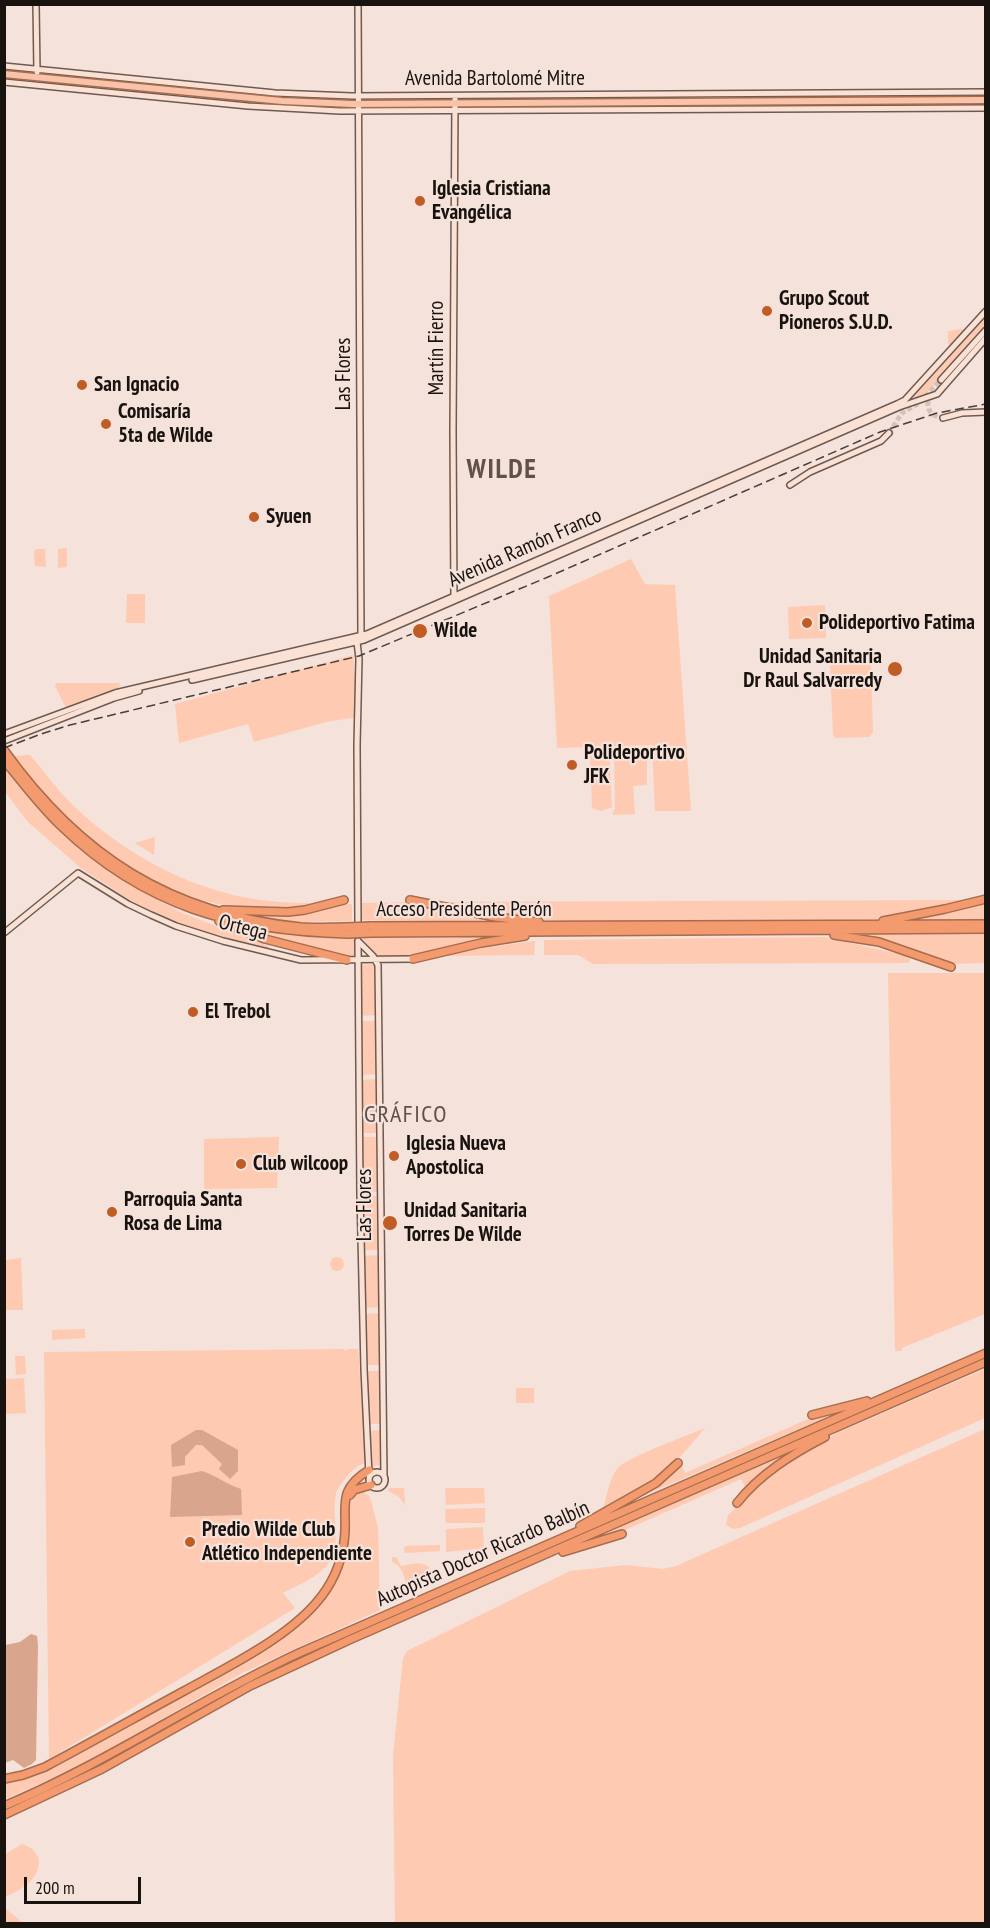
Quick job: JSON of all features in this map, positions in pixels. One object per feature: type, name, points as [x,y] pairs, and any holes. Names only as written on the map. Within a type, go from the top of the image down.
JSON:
[{"type":"highway","name":"Acceso Presidente Perón","points":[[4,750],[6,760],[44,802],[98,851],[145,881],[203,910],[273,923],[347,930],[566,932],[986,929]]},
{"type":"highway","points":[[839,925],[884,921],[986,899]]},
{"type":"highway","points":[[203,910],[281,913],[305,910],[344,900]]},
{"type":"highway","points":[[410,900],[495,917],[575,926]]},
{"type":"highway","points":[[203,910],[251,935],[347,960]]},
{"type":"highway","name":"Acceso Presidente Perón","points":[[371,930],[575,926],[986,924]]},
{"type":"highway","points":[[790,931],[802,934],[842,935],[879,942],[951,967]]},
{"type":"highway","points":[[413,959],[509,938],[566,932]]},
{"type":"highway","name":"Autopista Doctor Ricardo Balbín","points":[[4,1806],[98,1762],[268,1667],[986,1353]]},
{"type":"highway","name":"Autopista Doctor Ricardo Balbín","points":[[4,1815],[102,1769],[270,1677],[349,1640],[986,1362]]},
{"type":"highway","points":[[812,1415],[881,1399]]},
{"type":"highway","points":[[737,1503],[753,1484],[781,1463],[802,1449],[877,1409]]},
{"type":"highway","points":[[570,1534],[586,1522],[656,1483],[678,1463]]},
{"type":"highway","points":[[345,1524],[346,1495],[352,1485],[369,1473]]},
{"type":"highway","points":[[4,1779],[34,1772],[55,1761],[226,1668],[285,1630],[313,1606],[332,1580],[342,1552],[350,1494],[356,1489],[371,1485]]},
{"type":"highway","points":[[526,1563],[622,1534]]},
{"type":"main road","name":"Avenida Bartolomé Mitre","points":[[6,78],[282,102],[359,104],[986,100]]},
{"type":"street","points":[[36,4],[39,82]]},
{"type":"street","name":"Las Flores","points":[[358,4],[361,636]]},
{"type":"street","name":"Avenida Bartolomé Mitre","points":[[5,66],[275,93],[360,96],[986,92]]},
{"type":"street","name":"Avenida Bartolomé Mitre","points":[[39,82],[281,109],[360,112],[986,108]]},
{"type":"street","name":"Martín Fierro","points":[[454,599],[455,95]]},
{"type":"street","name":"Avenida Ramón Franco","points":[[31,728],[132,693],[357,642],[897,404],[904,400],[986,311]]},
{"type":"street","points":[[942,380],[986,332]]},
{"type":"street","name":"Avenida Ramón Franco","points":[[31,728],[116,693],[361,636],[454,599],[899,408],[935,395],[986,338]]},
{"type":"street","points":[[943,418],[962,413],[986,412]]},
{"type":"street","points":[[790,485],[810,472],[881,441],[889,433]]},
{"type":"street","points":[[357,642],[359,659],[358,923]]},
{"type":"street","points":[[4,741],[9,735],[31,728]]},
{"type":"street","name":"Ortega","points":[[4,933],[78,873],[128,904],[202,935],[294,958],[413,959]]},
{"type":"street","name":"Las Flores","points":[[369,1473],[360,1203],[358,939],[376,960],[378,966],[384,1476]]},
{"type":"street","points":[[377,1471],[384,1476],[385,1483],[382,1486],[375,1488],[369,1481],[369,1473],[377,1471]]},
{"type":"shaded area","points":[[43,74],[197,88],[197,90]]},
{"type":"shaded area","points":[[42,82],[197,97],[196,99]]},
{"type":"shaded area","points":[[253,93],[355,99],[354,101],[253,95]]},
{"type":"shaded area","points":[[751,94],[751,96],[541,99],[541,97]]},
{"type":"shaded area","points":[[762,96],[985,96],[761,97]]},
{"type":"shaded area","points":[[451,98],[451,100],[365,99]]},
{"type":"shaded area","points":[[986,104],[985,106],[761,107],[762,105]]},
{"type":"shaded area","points":[[751,105],[541,109],[541,107]]},
{"type":"shaded area","points":[[985,314],[985,328],[924,396],[913,397],[913,394]]},
{"type":"shaded area","points":[[964,329],[964,332],[951,345],[948,344],[948,331]]},
{"type":"shaded area","points":[[67,548],[67,565],[58,568],[58,549]]},
{"type":"shaded area","points":[[45,549],[46,567],[35,566],[34,551]]},
{"type":"shaded area","points":[[631,559],[645,584],[675,585],[691,811],[655,811],[652,745],[557,748],[549,596]]},
{"type":"shaded area","points":[[127,594],[145,594],[145,623],[126,623]]},
{"type":"shaded area","name":"Polideportivo Fatima","points":[[825,605],[826,638],[789,639],[788,607]]},
{"type":"shaded area","points":[[353,655],[359,717],[326,722],[254,742],[248,724],[179,743],[175,704]]},
{"type":"shaded area","points":[[868,662],[871,664],[873,733],[869,737],[836,738],[833,735],[830,666]]},
{"type":"shaded area","points":[[56,683],[120,684],[116,690],[69,708],[65,706],[55,686]]},
{"type":"shaded area","points":[[644,747],[647,749],[647,785],[633,786],[635,814],[613,815],[615,809],[614,749]]},
{"type":"shaded area","points":[[609,749],[612,807],[601,811],[592,808],[590,751]]},
{"type":"shaded area","points":[[30,755],[62,794],[84,815],[134,853],[161,868],[219,891],[249,898],[280,902],[322,903],[290,908],[236,907],[195,898],[157,883],[121,861],[66,817],[14,756]]},
{"type":"shaded area","points":[[4,768],[40,811],[90,857],[132,886],[182,913],[269,946],[267,949],[176,923],[130,900],[82,869],[28,822],[5,792]]},
{"type":"shaded area","points":[[155,837],[154,855],[135,843]]},
{"type":"shaded area","points":[[973,900],[880,920],[588,922],[515,918],[432,902]]},
{"type":"shaded area","points":[[985,901],[985,919],[908,920]]},
{"type":"shaded area","points":[[413,902],[516,923],[362,920],[361,903]]},
{"type":"shaded area","points":[[342,904],[352,904],[352,921],[294,922],[243,914],[312,912]]},
{"type":"shaded area","points":[[238,926],[288,933],[354,937],[354,957],[341,958],[266,937]]},
{"type":"shaded area","points":[[515,934],[410,956],[377,956],[362,939],[363,937]]},
{"type":"shaded area","points":[[867,934],[985,934],[985,963],[951,964]]},
{"type":"shaded area","points":[[824,937],[908,956],[909,963],[593,964],[578,955],[544,955],[544,940]]},
{"type":"shaded area","points":[[535,941],[534,955],[443,956],[445,953]]},
{"type":"shaded area","points":[[375,964],[376,1015],[360,1016],[359,965]]},
{"type":"shaded area","points":[[888,973],[986,973],[985,1314],[902,1348],[902,1351],[895,1351]]},
{"type":"shaded area","points":[[359,1021],[376,1021],[377,1074],[360,1075]]},
{"type":"shaded area","points":[[378,1079],[379,1133],[361,1133],[361,1080]]},
{"type":"shaded area","name":"Club wilcoop","points":[[279,1137],[277,1188],[204,1189],[204,1139]]},
{"type":"shaded area","points":[[361,1137],[378,1137],[379,1192],[362,1192]]},
{"type":"shaded area","points":[[379,1196],[380,1250],[363,1250],[363,1197]]},
{"type":"shaded area","points":[[379,1255],[381,1307],[365,1308],[363,1256]]},
{"type":"shaded area","points":[[337,1257],[342,1259],[344,1264],[342,1269],[337,1271],[332,1269],[330,1264],[332,1259]]},
{"type":"shaded area","points":[[21,1258],[23,1310],[5,1310],[5,1260]]},
{"type":"shaded area","points":[[379,1313],[380,1365],[367,1365],[365,1314]]},
{"type":"shaded area","points":[[85,1329],[85,1338],[52,1340],[52,1330]]},
{"type":"shaded area","name":"Predio Wilde Club Atlético Independiente","points":[[343,1349],[346,1351],[358,1349],[367,1462],[350,1473],[337,1491],[335,1547],[329,1563],[314,1577],[283,1593],[295,1608],[49,1759],[44,1352]]},
{"type":"shaded area","points":[[15,1356],[25,1356],[26,1374],[16,1375]]},
{"type":"shaded area","points":[[985,1369],[985,1418],[740,1528],[733,1529],[726,1525],[728,1515],[755,1488],[800,1454],[837,1433]]},
{"type":"shaded area","points":[[366,1371],[380,1371],[381,1424],[368,1424]]},
{"type":"shaded area","points":[[24,1378],[26,1413],[5,1414],[5,1379]]},
{"type":"shaded area","points":[[516,1388],[534,1388],[534,1403],[516,1403]]},
{"type":"shaded area","points":[[830,1413],[822,1419],[633,1500],[682,1466],[685,1473],[808,1419]]},
{"type":"shaded area","points":[[705,1428],[676,1461],[651,1484],[603,1508],[612,1478],[622,1464]]},
{"type":"shaded area","points":[[985,1429],[985,1923],[395,1923],[393,1756],[403,1658],[407,1651],[570,1571],[626,1565],[663,1569],[676,1566]]},
{"type":"shaded area","points":[[196,1430],[202,1430],[238,1450],[238,1471],[230,1479],[219,1469],[222,1464],[202,1445],[196,1445],[185,1457],[185,1465],[172,1467],[171,1445]]},
{"type":"shaded area","points":[[382,1430],[383,1467],[377,1465],[372,1467],[369,1431]]},
{"type":"shaded area","points":[[795,1450],[746,1489],[741,1479],[625,1530],[607,1533]]},
{"type":"shaded area","points":[[202,1471],[241,1489],[242,1515],[170,1517],[172,1477]]},
{"type":"shaded area","points":[[390,1488],[404,1488],[405,1505],[399,1497],[388,1491]]},
{"type":"shaded area","points":[[445,1488],[484,1488],[485,1503],[446,1505]]},
{"type":"shaded area","points":[[362,1491],[370,1497],[378,1528],[380,1610],[242,1673],[78,1767],[5,1799],[5,1782],[14,1780],[223,1673],[313,1610],[345,1551],[351,1496],[353,1493]]},
{"type":"shaded area","points":[[485,1508],[485,1523],[446,1523],[445,1509]]},
{"type":"shaded area","points":[[483,1527],[484,1548],[446,1552],[446,1529]]},
{"type":"shaded area","points":[[440,1545],[440,1551],[405,1553],[404,1550],[405,1546]]},
{"type":"shaded area","points":[[392,1557],[396,1557],[401,1566],[419,1563],[426,1565],[429,1567],[428,1579],[408,1588],[402,1572],[392,1562]]},
{"type":"shaded area","points":[[31,1634],[37,1636],[38,1645],[36,1760],[24,1768],[13,1760],[5,1763],[5,1645],[20,1642]]},
{"type":"shaded area","points":[[22,1844],[31,1848],[38,1857],[37,1872],[26,1885],[5,1897],[5,1854]]},
{"type":"shaded area","points":[[5,1908],[23,1923],[5,1923]]},
{"type":"tunnel","points":[[889,433],[902,413],[919,403],[941,380]]},
{"type":"tunnel","points":[[931,394],[928,403],[929,410],[934,415],[943,418]]},
{"type":"railway","points":[[4,748],[70,725],[359,656],[548,577],[880,432],[937,413],[986,404]]},
{"type":"place","name":"Iglesia Cristiana Evangélica","points":[[420,201]]},
{"type":"place","name":"Grupo Scout Pioneros S.U.D.","points":[[767,311]]},
{"type":"place","name":"San Ignacio","points":[[82,385]]},
{"type":"place","name":"Comisaría 5ta de Wilde","points":[[106,424]]},
{"type":"place","name":"Syuen","points":[[254,517]]},
{"type":"place","name":"Polideportivo Fatima","points":[[807,623]]},
{"type":"place","name":"Wilde","points":[[420,631]]},
{"type":"place","name":"Unidad Sanitaria Dr Raul Salvarredy","points":[[895,669]]},
{"type":"place","name":"Polideportivo JFK","points":[[572,765]]},
{"type":"place","name":"El Trebol","points":[[193,1012]]},
{"type":"place","name":"Iglesia Nueva Apostolica","points":[[394,1156]]},
{"type":"place","name":"Club wilcoop","points":[[241,1164]]},
{"type":"place","name":"Parroquia Santa Rosa de Lima","points":[[112,1212]]},
{"type":"place","name":"Unidad Sanitaria Torres De Wilde","points":[[390,1223]]},
{"type":"place","name":"Predio Wilde Club Atlético Independiente","points":[[190,1542]]},
{"type":"district","name":"WILDE","points":[[502,470]]},
{"type":"district","name":"GRÁFICO","points":[[406,1115]]}]
